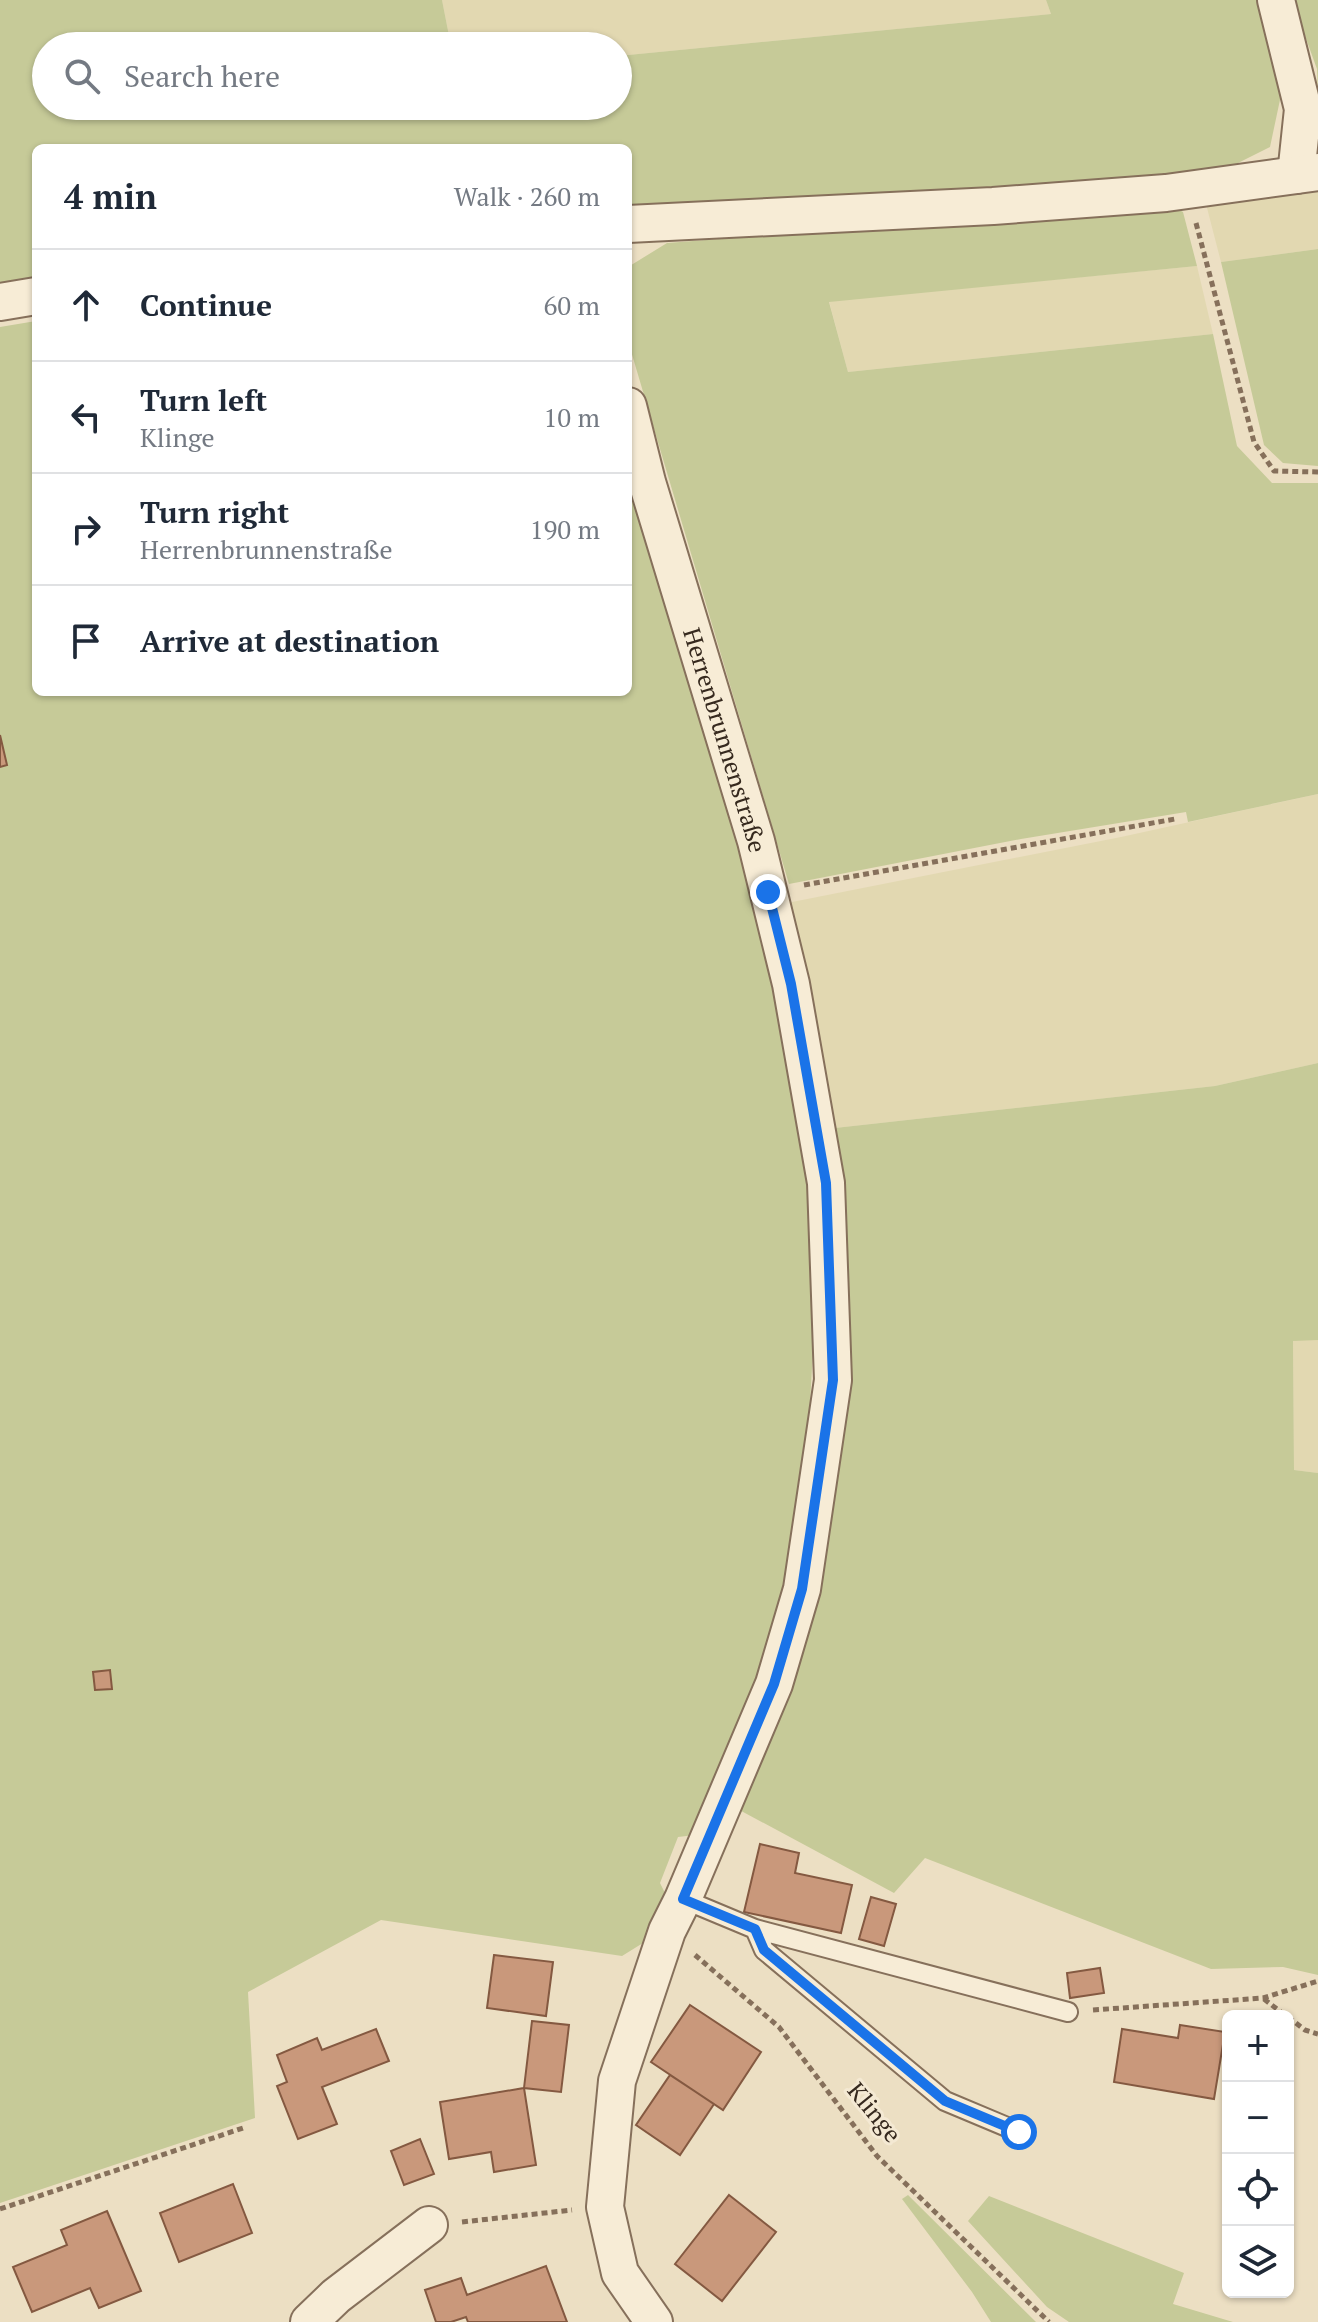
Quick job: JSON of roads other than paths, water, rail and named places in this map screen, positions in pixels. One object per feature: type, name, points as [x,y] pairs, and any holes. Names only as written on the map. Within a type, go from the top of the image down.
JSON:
[{"type":"street","points":[[632,224],[993,206],[1188,191],[1307,173],[1303,109],[1276,0]]},
{"type":"street","points":[[0,302],[32,297]]},
{"type":"street","name":"Herrenbrunnenstraße","points":[[632,422],[647,482],[756,841],[791,984],[826,1183],[833,1380],[798,1602],[774,1684],[667,1931],[617,2081],[605,2207],[620,2273],[654,2322]]},
{"type":"street","points":[[309,2322],[336,2296],[429,2225]]},
{"type":"lane","points":[[683,1899],[755,1929],[1068,2012]]},
{"type":"lane","points":[[755,1929],[764,1950],[945,2101],[1019,2132]]}]
